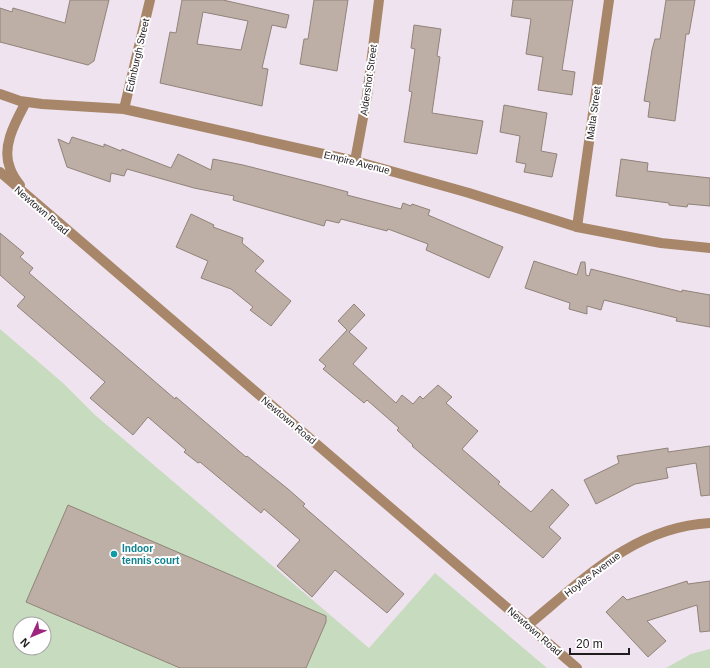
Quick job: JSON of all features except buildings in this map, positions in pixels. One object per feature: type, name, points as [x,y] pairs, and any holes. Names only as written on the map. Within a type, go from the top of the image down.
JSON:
[{"type":"street","name":"Edinburgh Street","points":[[124,109],[150,0]]},
{"type":"street","name":"Aldershot Street","points":[[355,161],[366,96],[379,0]]},
{"type":"street","name":"Malta Street","points":[[577,227],[609,0]]},
{"type":"street","name":"Empire Avenue","points":[[0,94],[26,102],[124,109],[355,161],[468,193],[577,227],[661,243],[710,248]]},
{"type":"street","points":[[24,194],[9,168],[8,152],[9,139],[26,102]]},
{"type":"street","name":"Newtown Road","points":[[0,172],[577,668]]},
{"type":"street","name":"Hoyles Avenue","points":[[528,626],[612,556],[652,536],[686,526],[710,523]]},
{"type":"green space","points":[[0,329],[63,383],[95,415],[369,648],[435,573],[547,668],[0,668]]},
{"type":"green space","points":[[710,649],[710,668],[666,668],[691,654]]},
{"type":"place","name":"Indoor tennis court","points":[[114,554]]}]
